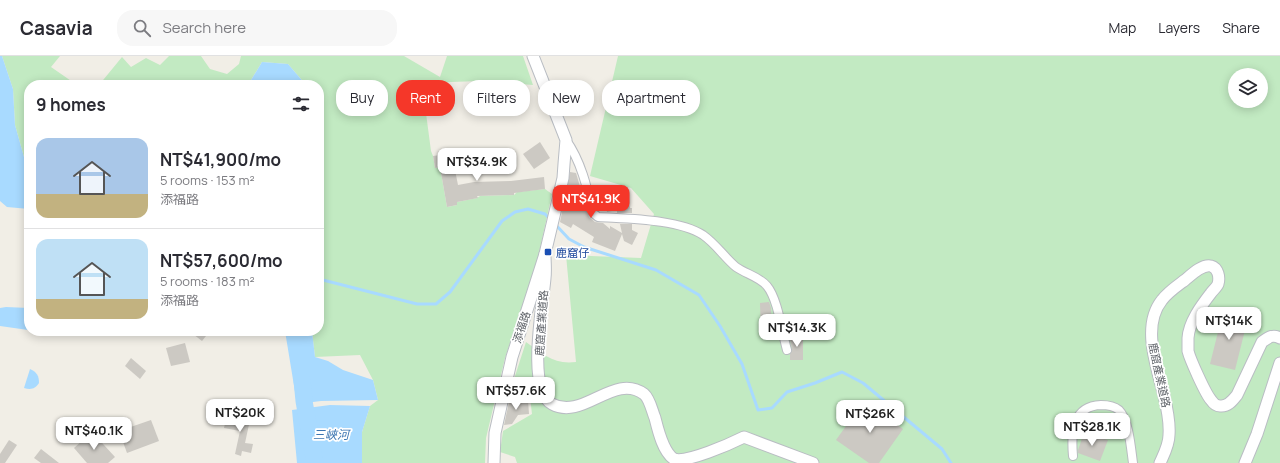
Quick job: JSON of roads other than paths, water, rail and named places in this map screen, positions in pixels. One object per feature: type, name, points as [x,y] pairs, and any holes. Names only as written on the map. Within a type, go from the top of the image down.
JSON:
[{"type":"street","name":"添福路","points":[[494,463],[495,433],[512,357],[545,254],[563,178],[566,140],[533,56]]},
{"type":"street","points":[[566,140],[579,163],[593,213],[598,217],[676,224],[702,235],[713,243],[736,267],[758,278],[767,286],[778,312],[787,350]]},
{"type":"street","name":"鹿窟產業道路","points":[[545,254],[545,278],[538,348],[539,376],[541,389],[546,398],[552,404],[569,407],[580,405],[624,387],[632,388],[646,396],[667,452],[672,458],[678,461],[691,460],[744,437],[813,463]]},
{"type":"street","name":"鹿窟產業道路","points":[[1160,463],[1167,447],[1169,420],[1153,346],[1151,327],[1155,312],[1161,300],[1174,287],[1204,266],[1211,266],[1217,270],[1219,277],[1218,285],[1196,315],[1189,329],[1188,351],[1209,399],[1214,404],[1220,406],[1226,406],[1237,395],[1244,383],[1262,342],[1270,336],[1280,338]]},
{"type":"street","points":[[1245,463],[1257,434],[1280,363]]},
{"type":"street","points":[[1073,456],[1072,444],[1074,422],[1083,412],[1093,406],[1109,405],[1118,409],[1123,416],[1130,439],[1133,463]]},
{"type":"water","points":[[0,56],[2,56],[13,89],[15,125],[24,157],[24,209],[7,207],[0,201]]},
{"type":"water","points":[[262,62],[288,64],[302,80],[251,80]]},
{"type":"water","points":[[0,308],[24,308],[24,329],[0,326]]},
{"type":"water","points":[[286,336],[313,336],[315,357],[328,361],[343,370],[373,380],[378,400],[321,401],[297,404]]},
{"type":"water","points":[[30,369],[37,374],[39,383],[36,387],[29,389],[24,388]]},
{"type":"water","name":"三峽河","points":[[330,405],[370,406],[362,432],[362,463],[297,463],[292,410]]},
{"type":"waterway","points":[[324,280],[417,304],[436,304],[450,292],[502,221],[515,212],[528,209],[545,214],[550,219]]},
{"type":"waterway","points":[[555,224],[569,239],[584,247],[656,270],[699,295],[720,326],[742,364],[758,410],[772,408],[787,392],[842,372],[863,383],[942,449],[951,463]]},
{"type":"waterway","name":"三峽河","points":[[302,380],[304,401],[315,463]]},
{"type":"place","name":"鹿窟仔","points":[[548,252]]}]
